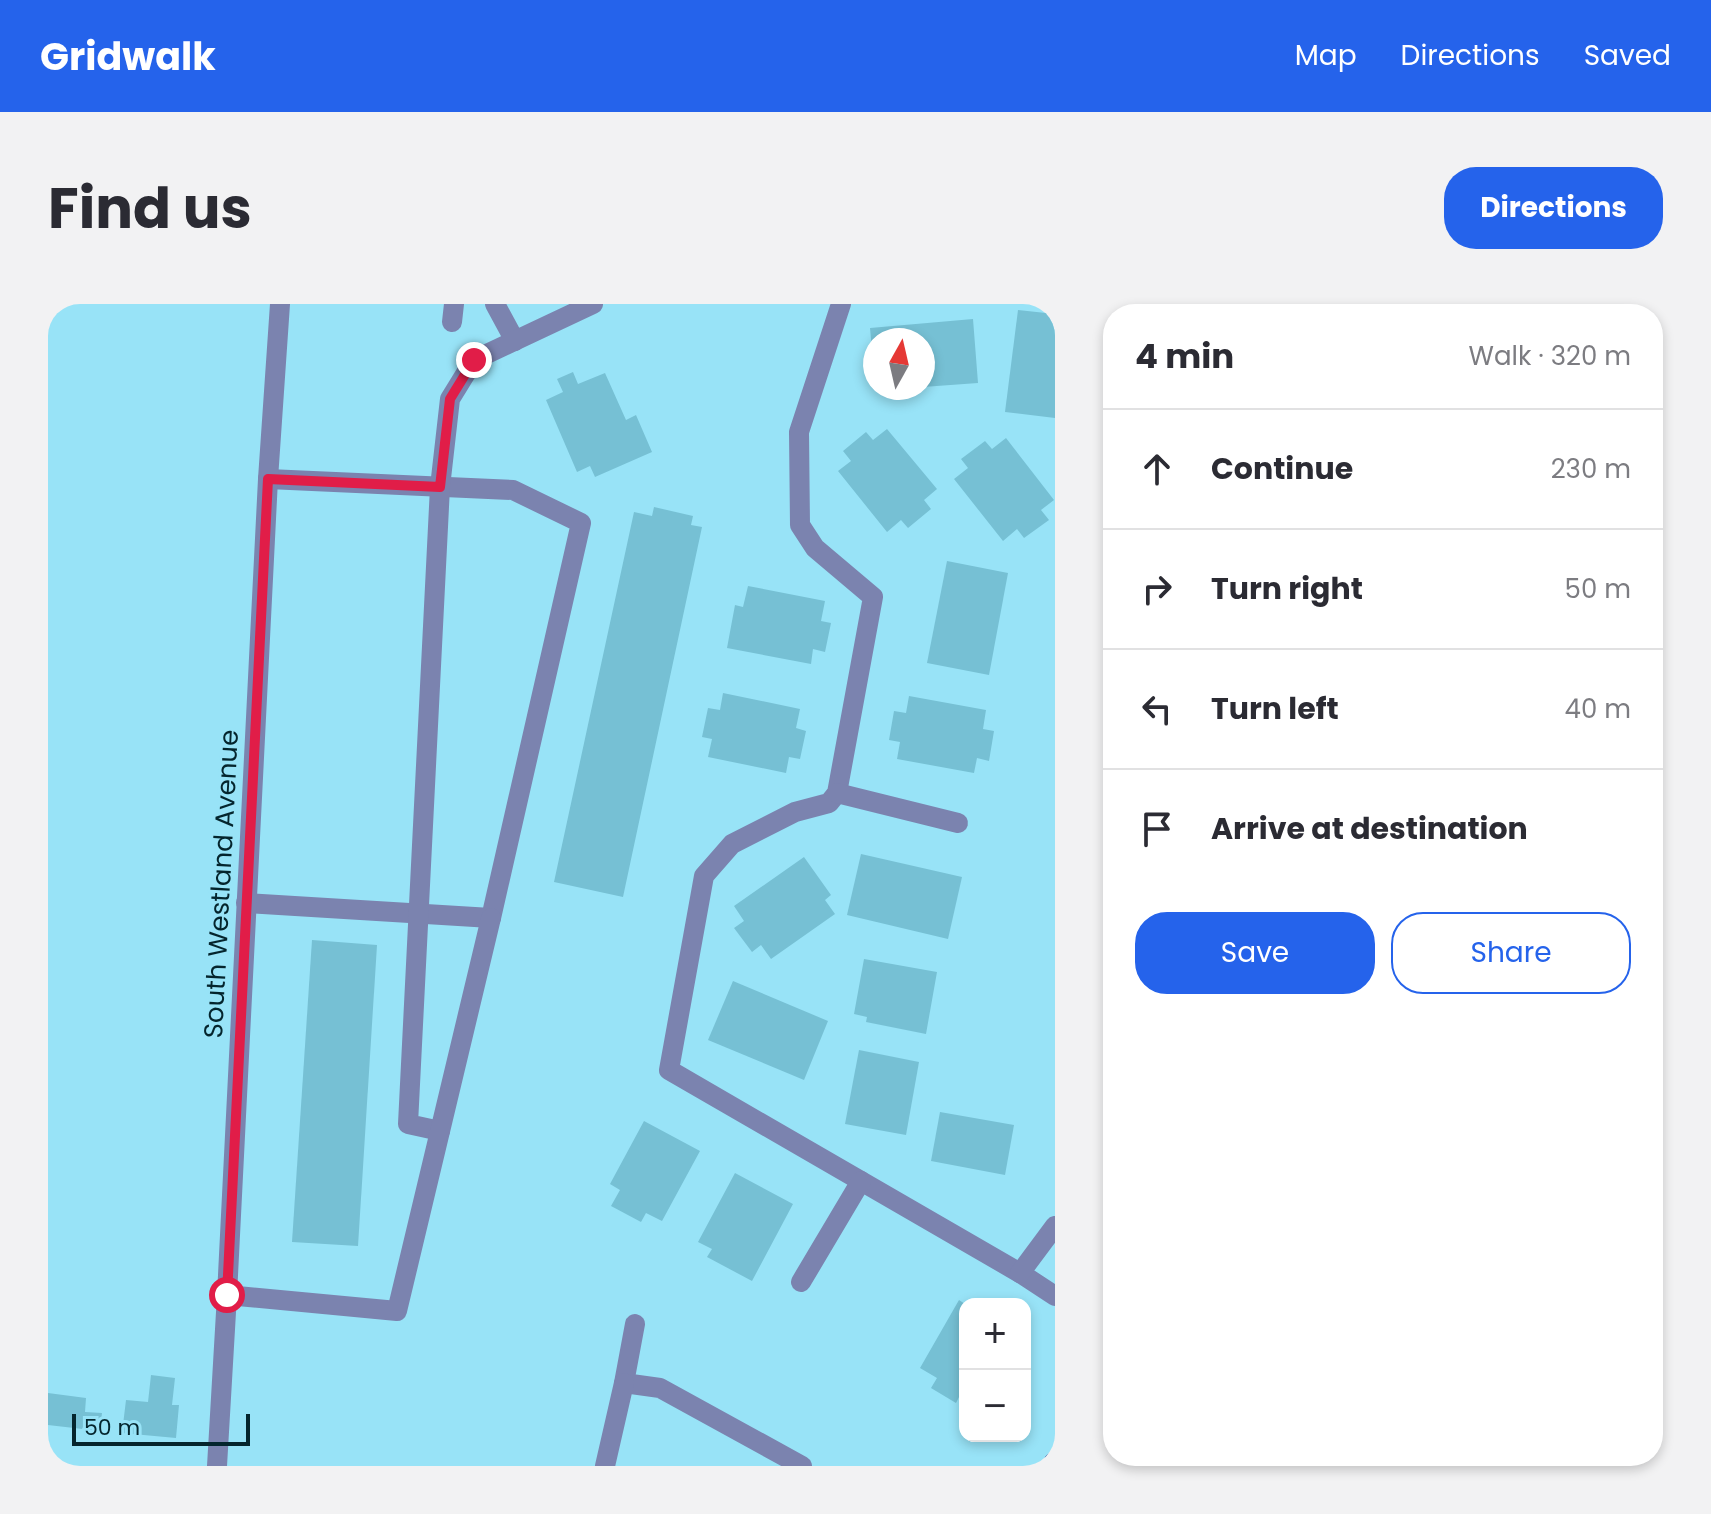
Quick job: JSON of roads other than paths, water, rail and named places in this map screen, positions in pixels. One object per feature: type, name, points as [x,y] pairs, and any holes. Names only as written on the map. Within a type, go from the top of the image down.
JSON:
[{"type":"street","name":"South Westland Avenue","points":[[217,1466],[268,479],[280,304]]},
{"type":"street","points":[[495,304],[515,341]]},
{"type":"street","points":[[440,1131],[408,1124],[440,487],[450,399],[474,360],[593,304]]},
{"type":"street","points":[[841,304],[799,432],[800,525],[815,548],[873,597],[837,793],[829,803],[795,812],[732,844],[704,876],[669,1070],[1055,1296]]},
{"type":"street","points":[[227,1295],[397,1311],[581,523],[513,490],[268,479]]},
{"type":"street","points":[[837,793],[958,823]]},
{"type":"street","points":[[246,903],[491,918]]},
{"type":"street","points":[[801,1282],[861,1181]]},
{"type":"street","points":[[1020,1273],[1055,1226]]},
{"type":"street","points":[[605,1466],[635,1324]]},
{"type":"street","points":[[624,1383],[660,1388],[802,1466]]}]
